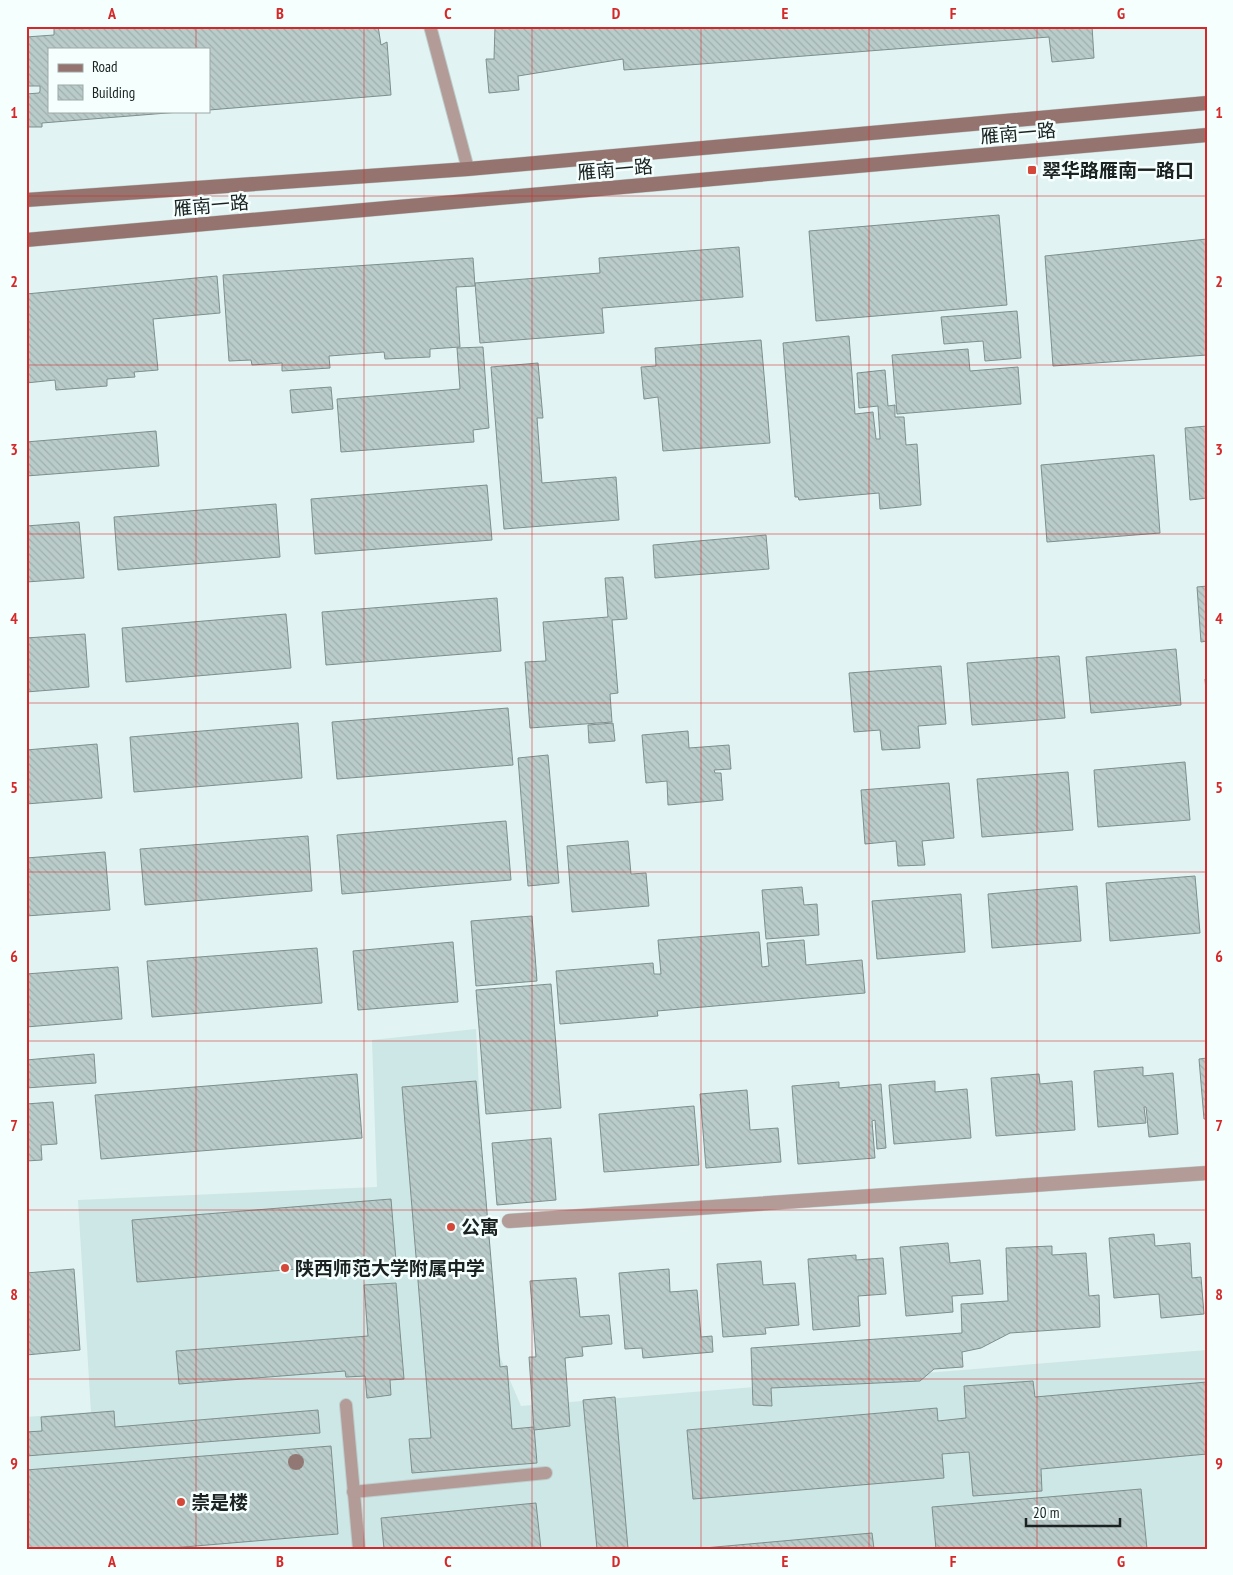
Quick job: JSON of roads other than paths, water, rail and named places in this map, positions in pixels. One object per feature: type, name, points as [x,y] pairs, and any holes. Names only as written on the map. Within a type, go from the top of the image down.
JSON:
[{"type":"main road","name":"雁南一路","points":[[26,200],[468,169],[1207,103]]},
{"type":"main road","name":"雁南一路","points":[[26,240],[1207,135]]},
{"type":"street","points":[[509,1221],[1207,1173]]},
{"type":"lane","points":[[430,26],[468,169]]},
{"type":"lane","points":[[346,1405],[359,1549]]},
{"type":"lane","points":[[354,1492],[546,1473]]},
{"type":"place","name":"翠华路雁南一路口","points":[[1032,170]]},
{"type":"place","name":"公寓","points":[[451,1227]]},
{"type":"place","name":"陕西师范大学附属中学","points":[[285,1268]]},
{"type":"place","name":"崇是楼","points":[[181,1502]]}]
